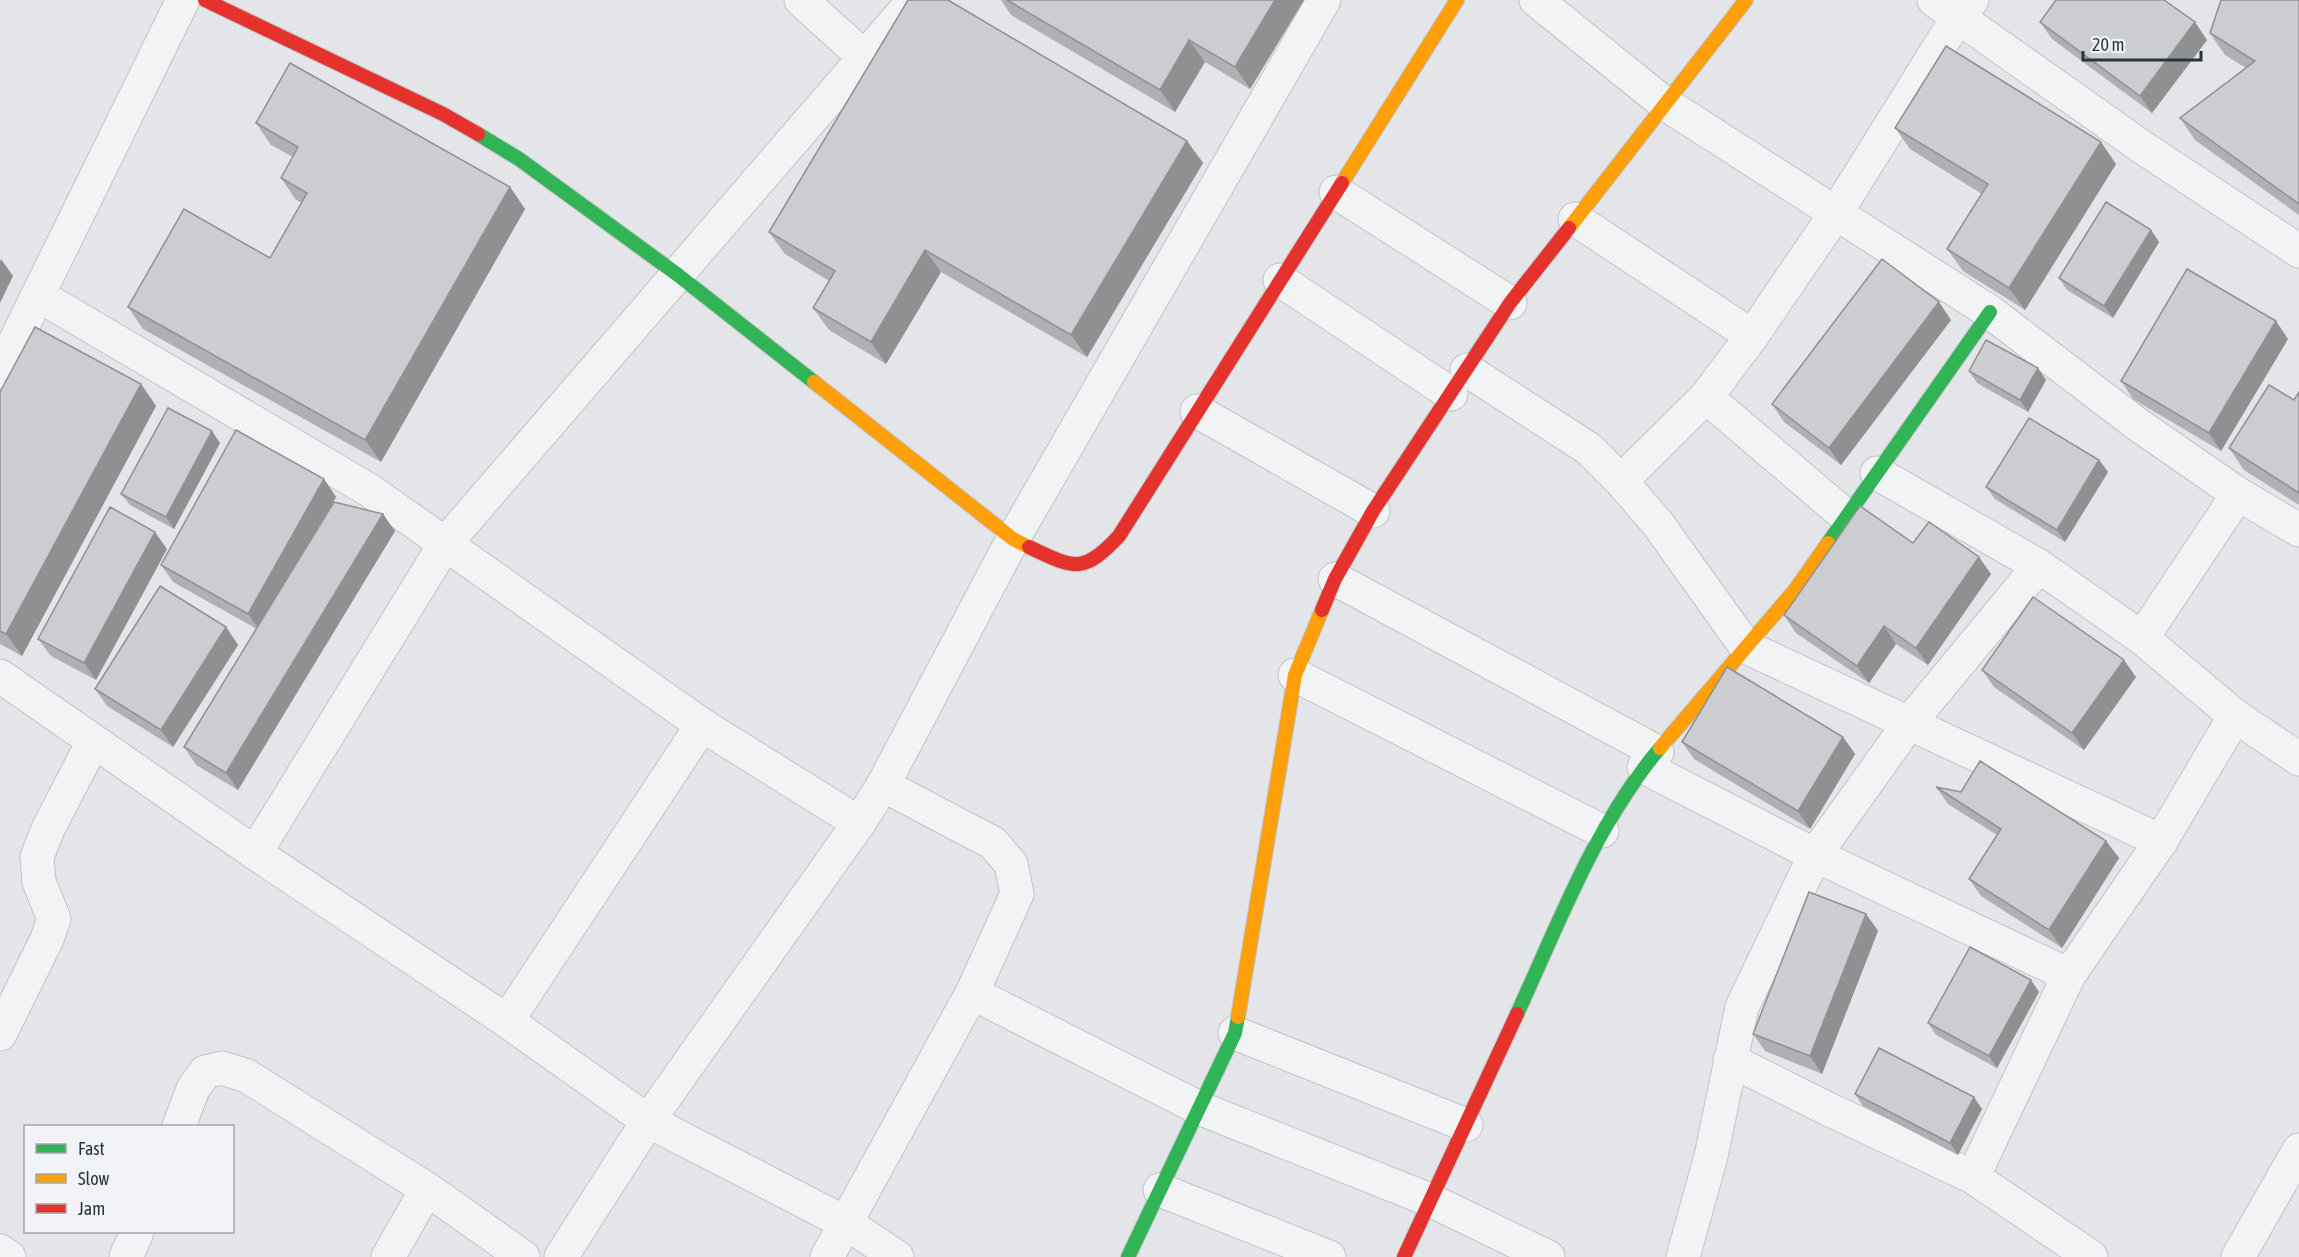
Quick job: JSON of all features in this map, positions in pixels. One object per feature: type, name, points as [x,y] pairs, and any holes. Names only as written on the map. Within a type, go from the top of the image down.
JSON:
[{"type":"street","points":[[0,372],[183,0]]},
{"type":"street","points":[[204,0],[443,114],[519,159],[678,275],[1013,539],[1068,564],[1086,564],[1097,558],[1119,536],[1457,0]]},
{"type":"street","points":[[801,0],[864,57]]},
{"type":"street","points":[[255,854],[446,544],[914,0]]},
{"type":"street","points":[[561,1257],[648,1121],[859,823],[883,785],[1013,539],[1324,0]]},
{"type":"street","points":[[1536,0],[1664,103],[1990,312],[2137,424],[2238,494],[2299,530]]},
{"type":"street","points":[[1128,1257],[1235,1033],[1295,675],[1335,579],[1373,511],[1510,303],[1746,0]]},
{"type":"street","points":[[1621,481],[1706,397],[1752,336],[1836,213],[1954,6],[2142,147],[2299,251]]},
{"type":"street","points":[[1336,192],[1510,303]]},
{"type":"street","points":[[1575,219],[1752,336]]},
{"type":"street","points":[[1280,280],[1459,382],[1589,449],[1621,481],[1658,524],[1746,647],[2160,841]]},
{"type":"street","points":[[38,295],[369,490],[702,725],[859,823]]},
{"type":"street","points":[[1404,1257],[1602,831],[1650,760],[1795,590],[1990,312]]},
{"type":"street","points":[[1706,397],[1846,516]]},
{"type":"street","points":[[1197,411],[1373,511]]},
{"type":"street","points":[[1877,473],[2039,566],[2142,638],[2235,716],[2299,759]]},
{"type":"street","points":[[2142,638],[2238,494]]},
{"type":"street","points":[[1683,1257],[1711,1156],[1742,1007],[1815,855],[1910,722],[2039,566]]},
{"type":"street","points":[[1335,579],[1815,855],[2068,975]]},
{"type":"street","points":[[1295,675],[1602,831]]},
{"type":"street","points":[[0,676],[255,854],[507,1021],[648,1121],[846,1222],[897,1257]]},
{"type":"street","points":[[1973,1177],[2068,975],[2160,841],[2235,716]]},
{"type":"street","points":[[507,1021],[702,725]]},
{"type":"street","points":[[0,1034],[47,939],[54,919],[39,882],[37,857],[48,829],[93,742]]},
{"type":"street","points":[[826,1257],[972,993],[1017,894],[1011,864],[993,843],[883,785]]},
{"type":"street","points":[[972,993],[1199,1108],[1430,1200],[1548,1257]]},
{"type":"street","points":[[1235,1033],[1466,1125]]},
{"type":"street","points":[[1730,1060],[1973,1177],[2091,1257]]},
{"type":"street","points":[[179,1125],[193,1089],[205,1072],[222,1068],[248,1076],[427,1189],[523,1257]]},
{"type":"street","points":[[2238,1257],[2299,1150]]},
{"type":"street","points":[[388,1257],[427,1189]]},
{"type":"street","points":[[1160,1190],[1329,1257]]},
{"type":"street","points":[[126,1257],[137,1233]]},
{"type":"street","points":[[0,1251],[9,1257]]},
{"type":"building","points":[[908,0],[948,0],[1187,141],[1071,335],[925,250],[871,342],[813,308],[835,271],[769,232]]},
{"type":"building","points":[[1007,0],[1275,0],[1235,67],[1189,40],[1160,90]]},
{"type":"building","points":[[2056,0],[2164,0],[2195,22],[2140,96],[2040,22]]},
{"type":"building","points":[[2221,0],[2299,0],[2299,204],[2180,118],[2255,61],[2210,33]]},
{"type":"building","points":[[1946,46],[2101,142],[2009,288],[1947,249],[1988,184],[1895,128]]},
{"type":"building","points":[[290,63],[510,187],[365,440],[128,307],[184,209],[270,258],[307,193],[281,178],[298,147],[256,123]]},
{"type":"building","points":[[2106,202],[2151,230],[2104,306],[2059,278]]},
{"type":"building","points":[[1882,259],[1939,302],[1829,448],[1772,404]]},
{"type":"building","points":[[2187,269],[2276,321],[2209,433],[2121,381]]},
{"type":"building","points":[[35,327],[141,384],[6,634],[0,631],[0,392]]},
{"type":"building","points":[[1986,340],[2038,368],[2020,400],[1969,371]]},
{"type":"building","points":[[2269,385],[2294,400],[2299,392],[2299,493],[2229,448]]},
{"type":"building","points":[[168,408],[212,431],[166,517],[121,494]]},
{"type":"building","points":[[2029,418],[2099,460],[2057,530],[1986,487]]},
{"type":"building","points":[[236,430],[324,479],[248,614],[161,565]]},
{"type":"building","points":[[334,502],[383,514],[226,773],[184,747]]},
{"type":"building","points":[[1860,506],[1913,543],[1929,522],[1979,557],[1916,648],[1884,626],[1857,666],[1784,615]]},
{"type":"building","points":[[110,507],[155,532],[84,663],[38,639]]},
{"type":"building","points":[[160,586],[226,627],[161,730],[95,689]]},
{"type":"building","points":[[2033,597],[2124,660],[2072,733],[1982,670]]},
{"type":"building","points":[[1727,667],[1843,737],[1798,811],[1682,742]]},
{"type":"building","points":[[1980,761],[2106,841],[2049,930],[1969,879],[2001,829],[1936,787],[1961,792]]},
{"type":"building","points":[[1809,892],[1866,914],[1810,1056],[1753,1034]]},
{"type":"building","points":[[1970,947],[2031,980],[1989,1056],[1928,1023]]},
{"type":"building","points":[[1879,1048],[1974,1097],[1950,1143],[1855,1094]]},
{"type":"traffic: fast","points":[[478,134],[519,159],[678,275],[814,382]]},
{"type":"traffic: fast","points":[[1828,543],[1990,312]]},
{"type":"traffic: fast","points":[[1517,1014],[1597,842],[1616,809],[1660,748]]},
{"type":"traffic: fast","points":[[1128,1257],[1235,1033],[1238,1017]]},
{"type":"traffic: slow","points":[[1342,183],[1457,0]]},
{"type":"traffic: slow","points":[[1569,228],[1746,0]]},
{"type":"traffic: slow","points":[[814,382],[1013,539],[1029,547]]},
{"type":"traffic: slow","points":[[1660,748],[1795,590],[1828,543]]},
{"type":"traffic: slow","points":[[1238,1017],[1295,675],[1322,610]]},
{"type":"traffic: jam","points":[[205,0],[443,114],[478,134]]},
{"type":"traffic: jam","points":[[1029,547],[1057,560],[1078,564],[1096,557],[1119,536],[1342,183]]},
{"type":"traffic: jam","points":[[1322,610],[1335,579],[1373,511],[1510,303],[1569,228]]},
{"type":"traffic: jam","points":[[1404,1257],[1517,1014]]}]
